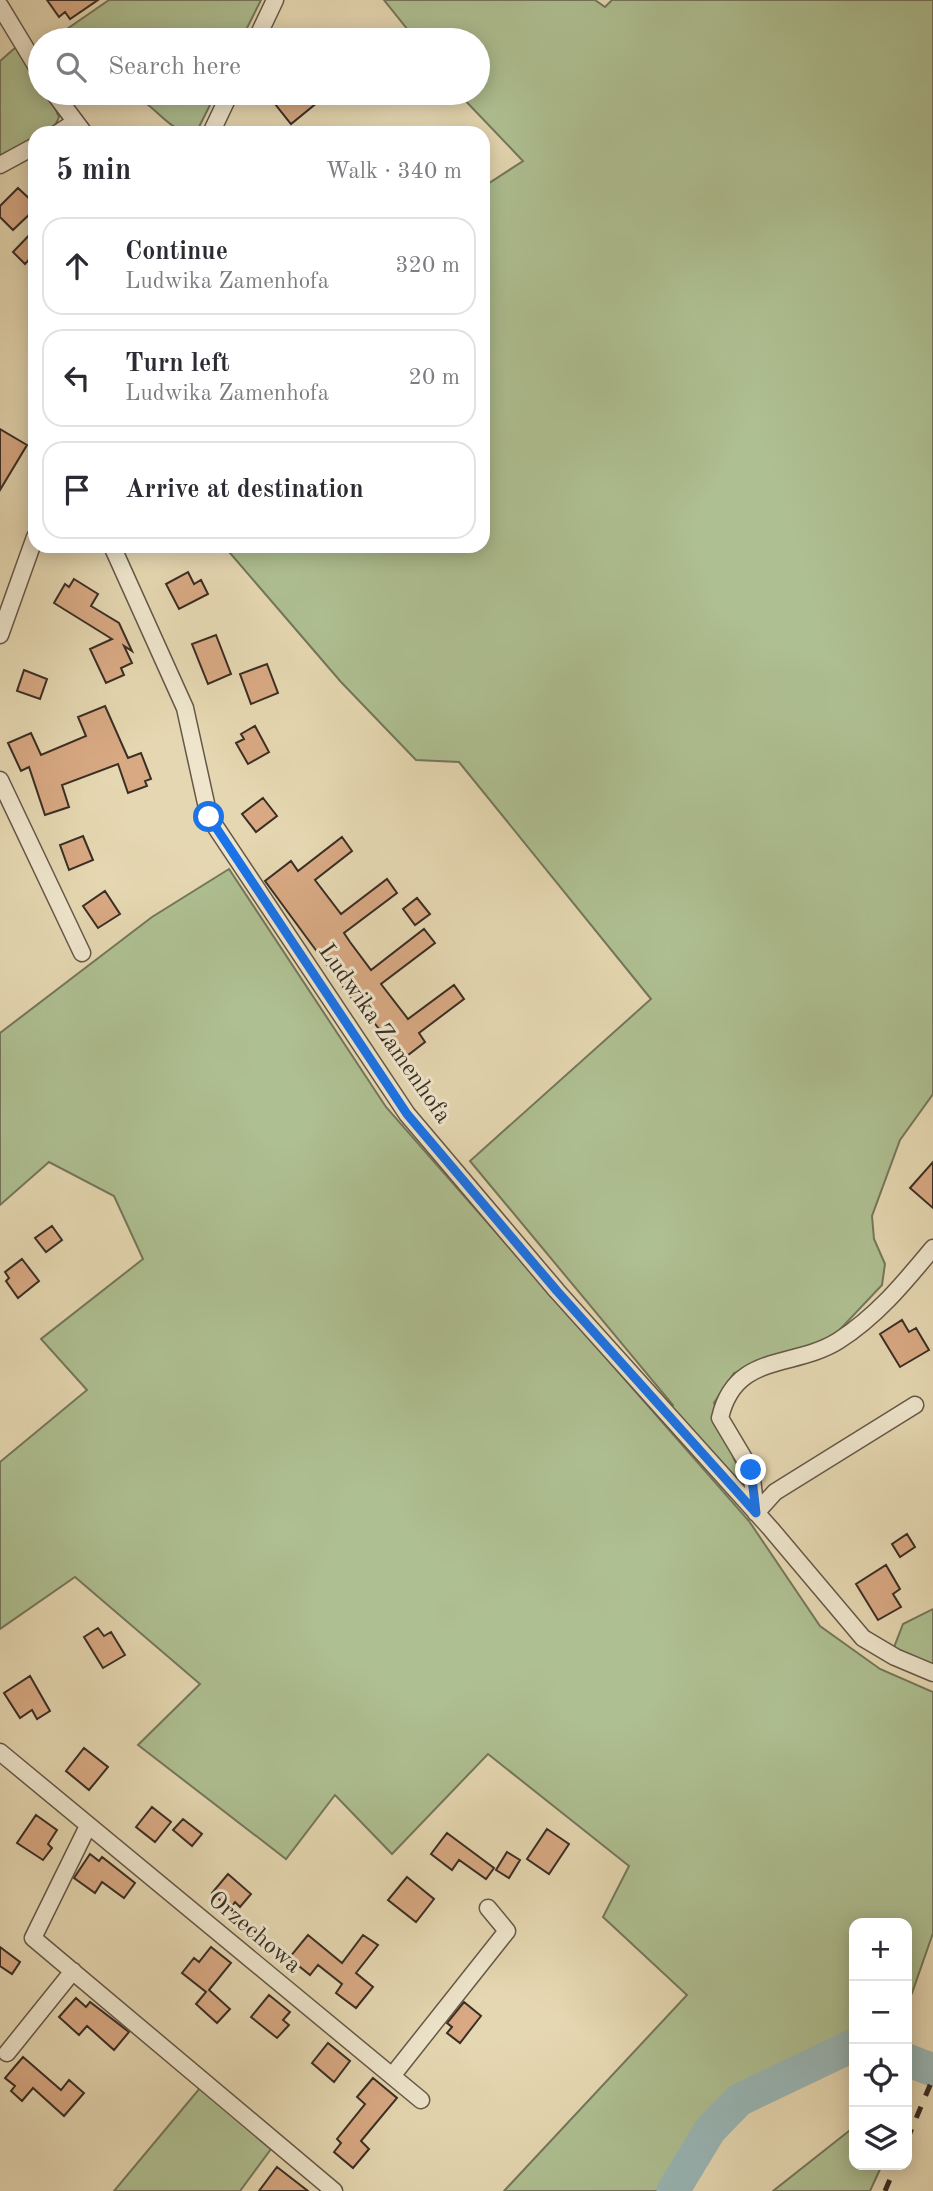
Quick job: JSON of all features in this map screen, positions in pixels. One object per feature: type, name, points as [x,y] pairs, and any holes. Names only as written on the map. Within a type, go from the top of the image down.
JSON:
[{"type":"street","points":[[262,28],[275,0]]},
{"type":"street","points":[[0,6],[28,52]]},
{"type":"street","points":[[63,105],[78,126]]},
{"type":"street","points":[[214,126],[224,105]]},
{"type":"street","points":[[0,165],[28,150]]},
{"type":"street","points":[[0,635],[29,553]]},
{"type":"street","name":"Ludwika Zamenhofa","points":[[115,553],[184,708],[209,817],[407,1114],[557,1291],[756,1513],[863,1638],[895,1657],[933,1673]]},
{"type":"street","points":[[0,780],[82,953]]},
{"type":"street","points":[[756,1513],[751,1470],[720,1418],[724,1402],[736,1381],[769,1363],[835,1342],[887,1304],[933,1248]]},
{"type":"street","points":[[756,1513],[775,1492],[915,1405]]},
{"type":"street","name":"Orzechowa","points":[[0,1752],[421,2100]]},
{"type":"street","points":[[88,1826],[33,1938],[334,2191]]},
{"type":"street","points":[[392,2076],[507,1931],[488,1908]]},
{"type":"street","points":[[7,2053],[73,1971]]},
{"type":"green space","points":[[109,0],[261,0],[247,28],[68,28]]},
{"type":"green space","points":[[384,0],[595,0],[605,7],[612,0],[933,0],[933,1094],[900,1140],[872,1216],[874,1239],[885,1264],[882,1285],[831,1339],[734,1373],[714,1403],[734,1459],[748,1484],[734,1479],[668,1409],[673,1405],[470,1161],[651,999],[459,762],[416,760],[341,682],[230,553],[490,553],[490,182],[523,161],[469,105],[490,105],[490,28],[406,28]]},
{"type":"green space","points":[[16,42],[28,62],[28,105],[54,105],[59,117],[54,126],[28,126],[28,143],[0,159],[0,61],[16,47]]},
{"type":"green space","points":[[147,105],[210,105],[200,126],[174,126]]},
{"type":"green space","points":[[229,869],[386,1107],[749,1521],[820,1626],[880,1669],[933,1692],[933,1933],[912,1993],[912,1918],[849,1918],[849,2037],[736,2093],[708,2120],[665,2191],[504,2191],[687,1995],[603,1917],[629,1866],[488,1754],[392,1854],[335,1795],[286,1859],[138,1745],[200,1684],[75,1577],[0,1629],[0,1462],[87,1390],[41,1339],[143,1259],[114,1196],[49,1162],[0,1205],[0,1033],[152,917]]},
{"type":"green space","points":[[933,1609],[933,1666],[893,1650],[903,1624]]},
{"type":"green space","points":[[200,2088],[271,2149],[240,2191],[114,2191]]},
{"type":"green space","points":[[849,2131],[849,2170],[880,2170],[870,2191],[773,2191]]},
{"type":"building","points":[[47,0],[98,0],[70,19],[65,12],[59,17]]},
{"type":"building","points":[[276,105],[314,105],[291,124]]},
{"type":"building","points":[[18,188],[28,197],[28,216],[13,230],[0,217],[0,206]]},
{"type":"building","points":[[28,236],[28,261],[25,264],[13,252]]},
{"type":"building","points":[[0,429],[27,445],[0,490]]},
{"type":"building","points":[[188,572],[194,584],[201,580],[208,594],[179,609],[166,584]]},
{"type":"building","points":[[74,579],[98,594],[91,606],[119,623],[132,651],[124,646],[132,663],[121,668],[124,675],[106,683],[90,649],[112,639],[54,603],[65,584],[69,587]]},
{"type":"building","points":[[216,635],[231,674],[208,684],[192,644]]},
{"type":"building","points":[[267,664],[278,693],[251,704],[240,674]]},
{"type":"building","points":[[24,670],[47,679],[40,699],[17,691]]},
{"type":"building","points":[[105,706],[128,758],[141,753],[151,779],[145,781],[147,786],[128,793],[118,764],[62,785],[69,807],[45,815],[29,767],[21,771],[8,743],[31,733],[41,755],[86,736],[78,717]]},
{"type":"building","points":[[255,726],[269,752],[248,764],[236,743],[244,739],[241,734]]},
{"type":"building","points":[[263,798],[277,816],[256,832],[242,814]]},
{"type":"building","points":[[83,836],[93,860],[69,870],[60,845]]},
{"type":"building","points":[[342,837],[352,851],[315,880],[341,914],[387,879],[397,893],[344,933],[371,970],[424,929],[435,943],[381,984],[408,1019],[454,985],[464,999],[419,1033],[425,1042],[399,1062],[379,1035],[382,1033],[360,1004],[357,1006],[265,881],[291,861],[298,871]]},
{"type":"building","points":[[105,891],[120,914],[98,928],[83,906]]},
{"type":"building","points":[[417,898],[430,914],[415,925],[403,909]]},
{"type":"building","points":[[933,1162],[933,1208],[910,1188]]},
{"type":"building","points":[[52,1226],[62,1240],[46,1252],[35,1238]]},
{"type":"building","points":[[22,1259],[39,1281],[18,1298],[6,1281],[9,1278],[5,1272]]},
{"type":"building","points":[[902,1320],[909,1332],[916,1328],[929,1350],[900,1367],[880,1334]]},
{"type":"building","points":[[907,1534],[915,1547],[900,1557],[892,1544]]},
{"type":"building","points":[[886,1565],[900,1589],[893,1594],[901,1607],[878,1620],[856,1584]]},
{"type":"building","points":[[98,1628],[104,1636],[111,1632],[125,1655],[103,1668],[84,1637]]},
{"type":"building","points":[[30,1676],[50,1711],[37,1719],[32,1710],[20,1718],[4,1693]]},
{"type":"building","points":[[84,1748],[108,1767],[89,1790],[66,1771]]},
{"type":"building","points":[[152,1807],[171,1822],[155,1842],[136,1827]]},
{"type":"building","points":[[36,1815],[57,1830],[48,1844],[52,1848],[43,1860],[17,1843]]},
{"type":"building","points":[[183,1819],[202,1834],[192,1846],[173,1830]]},
{"type":"building","points":[[547,1829],[569,1844],[549,1874],[527,1859]]},
{"type":"building","points":[[447,1833],[494,1868],[486,1879],[459,1860],[452,1870],[431,1854]]},
{"type":"building","points":[[507,1852],[520,1860],[509,1878],[496,1870]]},
{"type":"building","points":[[90,1854],[99,1861],[102,1857],[135,1883],[124,1898],[102,1882],[95,1893],[74,1878]]},
{"type":"building","points":[[228,1874],[251,1894],[240,1907],[235,1902],[230,1909],[212,1893]]},
{"type":"building","points":[[407,1877],[434,1899],[416,1922],[388,1900]]},
{"type":"building","points":[[308,1935],[342,1963],[363,1935],[378,1945],[356,1973],[373,1987],[356,2008],[336,1993],[342,1984],[318,1965],[310,1975],[289,1958]]},
{"type":"building","points":[[0,1947],[20,1962],[12,1974],[0,1966]]},
{"type":"building","points":[[211,1947],[231,1963],[209,1990],[230,2009],[217,2023],[196,2004],[206,1992],[182,1973],[194,1958],[199,1962]]},
{"type":"building","points":[[269,1995],[290,2012],[283,2020],[289,2025],[277,2038],[251,2017]]},
{"type":"building","points":[[76,1998],[86,2007],[90,2002],[129,2032],[114,2050],[87,2026],[79,2035],[59,2017]]},
{"type":"building","points":[[464,2002],[481,2016],[460,2043],[447,2033],[452,2027],[447,2023]]},
{"type":"building","points":[[328,2043],[350,2061],[334,2082],[312,2063]]},
{"type":"building","points":[[23,2057],[61,2090],[69,2080],[84,2093],[64,2116],[33,2088],[22,2101],[11,2091],[15,2086],[5,2078]]},
{"type":"building","points":[[373,2078],[397,2098],[361,2141],[369,2149],[353,2168],[334,2152],[341,2143],[337,2139],[365,2104],[357,2097]]},
{"type":"building","points":[[277,2167],[308,2191],[259,2191]]},
{"type":"waterway","points":[[673,2191],[710,2130],[739,2100],[849,2047]]},
{"type":"waterway","points":[[912,2062],[933,2070]]},
{"type":"railway","points":[[912,2128],[933,2078]]},
{"type":"railway","points":[[885,2191],[894,2170]]},
{"type":"route","points":[[209,817],[407,1114],[557,1291],[756,1513],[751,1470]]}]
